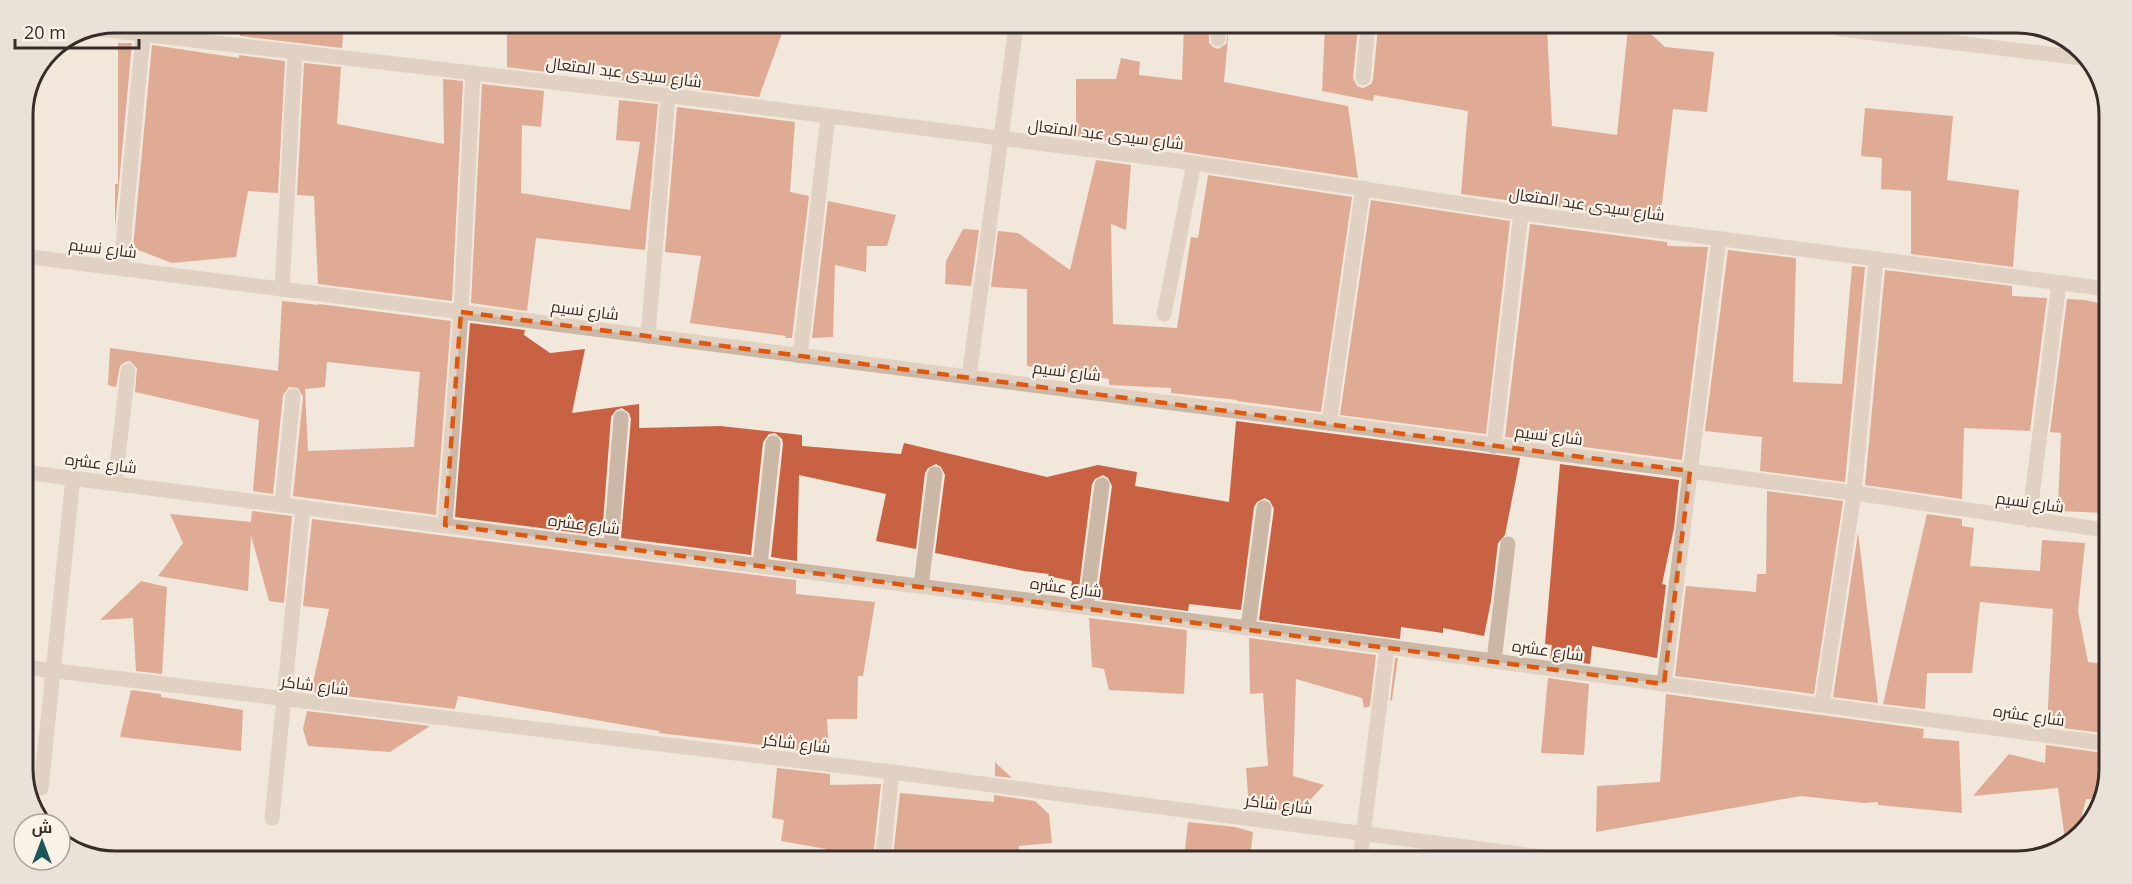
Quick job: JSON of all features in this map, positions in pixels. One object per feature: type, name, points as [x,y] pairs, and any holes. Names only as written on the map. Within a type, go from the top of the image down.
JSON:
[{"type":"street","name":"شارع سيدى عبد المتعال","points":[[134,33],[668,96],[1194,163],[1521,213],[2099,288]]},
{"type":"street","points":[[969,377],[1015,33]]},
{"type":"street","points":[[1363,78],[1367,33]]},
{"type":"street","points":[[1873,33],[2075,57]]},
{"type":"street","points":[[122,268],[143,34]]},
{"type":"street","points":[[282,290],[296,52]]},
{"type":"street","points":[[445,525],[460,312],[473,73]]},
{"type":"street","points":[[648,336],[668,96]]},
{"type":"street","points":[[800,356],[828,116]]},
{"type":"street","points":[[1164,314],[1194,163]]},
{"type":"street","points":[[1329,423],[1363,188]]},
{"type":"street","points":[[1494,446],[1521,213]]},
{"type":"street","points":[[1664,684],[1719,239]]},
{"type":"street","name":"شارع نسيم","points":[[33,257],[1329,423],[1854,493],[2099,529]]},
{"type":"street","points":[[1822,704],[1854,493],[1876,259]]},
{"type":"street","points":[[2029,520],[2059,283]]},
{"type":"street","points":[[115,483],[128,371]]},
{"type":"street","points":[[282,504],[293,396]]},
{"type":"street","points":[[611,546],[621,418]]},
{"type":"street","points":[[760,565],[773,443]]},
{"type":"street","name":"شارع عشره","points":[[33,473],[1387,646],[2099,742]]},
{"type":"street","points":[[921,586],[935,474]]},
{"type":"street","points":[[41,788],[73,478]]},
{"type":"street","points":[[1086,607],[1102,485]]},
{"type":"street","points":[[272,818],[303,507]]},
{"type":"street","points":[[1248,628],[1264,508]]},
{"type":"street","points":[[1494,661],[1508,544]]},
{"type":"street","points":[[1361,851],[1387,646]]},
{"type":"street","name":"شارع شاكر","points":[[33,668],[892,772],[1499,851]]},
{"type":"street","points":[[884,851],[892,772]]},
{"type":"highlighted area","points":[[461,312],[1690,471],[1664,684],[445,525]]},
{"type":"building","points":[[240,33],[343,33],[342,48],[240,36]]},
{"type":"building","points":[[507,33],[782,33],[759,97],[620,80],[621,68],[547,58],[546,72],[507,67]]},
{"type":"building","points":[[1184,33],[1209,33],[1209,43],[1218,49],[1226,44],[1228,33],[1224,82],[1348,106],[1358,178],[1164,149],[1133,141],[1133,145],[1076,136],[1076,79],[1116,79],[1121,58],[1140,62],[1139,75],[1182,80]]},
{"type":"building","points":[[1325,33],[1357,33],[1353,78],[1357,86],[1363,88],[1371,84],[1373,80],[1377,33],[1547,33],[1552,126],[1617,135],[1627,33],[1650,33],[1665,47],[1714,52],[1707,112],[1673,109],[1660,221],[1461,194],[1468,111],[1374,95],[1373,101],[1322,91]]},
{"type":"building","points":[[118,43],[132,43],[115,228],[115,184],[118,184]]},
{"type":"building","points":[[152,45],[239,58],[239,55],[285,61],[278,193],[248,191],[236,257],[172,263],[133,248]]},
{"type":"building","points":[[304,63],[341,67],[337,124],[444,144],[443,79],[463,81],[452,301],[318,284],[314,196],[297,195]]},
{"type":"building","points":[[482,84],[544,91],[541,127],[522,125],[521,193],[630,210],[640,142],[616,140],[619,100],[658,104],[645,250],[536,238],[527,311],[471,303]]},
{"type":"building","points":[[677,107],[795,122],[790,192],[809,196],[792,338],[690,323],[701,256],[665,252]]},
{"type":"building","points":[[1865,108],[1953,116],[1947,180],[2019,190],[2013,267],[1911,254],[1911,191],[1881,189],[1882,158],[1861,156]]},
{"type":"building","points":[[1096,160],[1131,165],[1126,230],[1111,224],[1113,324],[1177,328],[1191,237],[1198,238],[1208,175],[1352,197],[1321,412],[1171,393],[1171,388],[1109,385],[1109,379],[1027,366],[1027,289],[991,287],[998,231],[1018,233],[1070,270]]},
{"type":"building","points":[[1371,200],[1510,221],[1486,434],[1340,415]]},
{"type":"building","points":[[828,201],[896,215],[887,246],[867,246],[866,272],[835,265],[833,337],[812,338]]},
{"type":"building","points":[[1530,224],[1667,242],[1667,246],[1708,247],[1682,460],[1561,444],[1562,436],[1526,431],[1524,439],[1505,437]]},
{"type":"building","points":[[963,229],[979,230],[971,286],[945,284],[946,261]]},
{"type":"building","points":[[1728,250],[1796,258],[1793,382],[1842,384],[1852,266],[1865,267],[1845,482],[1760,471],[1762,437],[1705,431]]},
{"type":"building","points":[[1885,270],[2012,286],[2012,296],[2047,298],[2030,431],[1964,428],[1962,499],[1865,485]]},
{"type":"building","points":[[2067,299],[2099,303],[2099,513],[2058,511],[2061,433],[2050,432]]},
{"type":"building","points":[[282,301],[451,321],[436,515],[293,496],[303,397],[298,388],[289,387],[283,395],[273,494],[253,491],[259,420],[135,392],[137,368],[130,361],[120,366],[116,387],[108,385],[110,348],[278,371]],"holes":[[[327,362],[420,372],[414,447],[308,451],[305,389],[325,387]]]},
{"type":"building","points":[[470,323],[525,330],[524,335],[550,353],[585,349],[572,413],[639,404],[639,428],[720,426],[802,435],[802,446],[901,454],[904,443],[1047,477],[1098,465],[1137,472],[1135,486],[1229,502],[1236,421],[1520,458],[1505,535],[1498,543],[1484,636],[1443,628],[1443,633],[1401,627],[1400,639],[1259,620],[1274,509],[1270,501],[1265,498],[1257,502],[1254,507],[1241,610],[1189,604],[1188,611],[1097,599],[1112,486],[1108,478],[1103,475],[1095,479],[1092,484],[1079,588],[1071,587],[1072,581],[1048,576],[1049,574],[935,553],[945,475],[941,467],[936,464],[928,468],[925,473],[916,549],[876,541],[886,494],[799,475],[797,561],[771,557],[783,444],[782,439],[775,433],[769,434],[763,442],[751,555],[621,538],[631,419],[629,413],[622,408],[616,410],[611,417],[602,536],[455,517]]},
{"type":"building","points":[[1560,464],[1679,480],[1674,528],[1662,584],[1666,585],[1657,658],[1592,646],[1590,664],[1550,659],[1552,645],[1545,644]]},
{"type":"building","points":[[1767,491],[1843,501],[1814,694],[1675,676],[1686,586],[1756,592],[1757,574],[1766,574]]},
{"type":"building","points":[[252,511],[292,516],[284,603],[269,601],[251,535],[248,591],[158,576],[183,543],[170,514],[251,522]]},
{"type":"building","points":[[1927,514],[1962,519],[1962,526],[1974,528],[1970,566],[2040,571],[2042,540],[2085,543],[2078,611],[2088,662],[2099,663],[2099,732],[2047,726],[2053,609],[1980,602],[1972,673],[1927,673],[1925,709],[1883,704]]},
{"type":"building","points":[[312,519],[796,580],[796,594],[875,602],[863,676],[858,676],[857,719],[827,719],[829,755],[659,733],[659,731],[458,696],[455,709],[311,692],[329,609],[303,606]]},
{"type":"building","points":[[1858,533],[1860,548],[1878,703],[1833,697]]},
{"type":"building","points":[[141,581],[167,587],[162,674],[136,671],[133,618],[100,620]]},
{"type":"building","points":[[1089,618],[1187,630],[1184,694],[1109,690],[1104,669],[1092,667]]},
{"type":"building","points":[[1249,638],[1376,655],[1370,706],[1364,708],[1362,698],[1296,679],[1293,776],[1324,785],[1301,810],[1249,809],[1246,768],[1268,766],[1263,693],[1250,694]]},
{"type":"building","points":[[1395,658],[1398,658],[1390,701]]},
{"type":"building","points":[[1548,678],[1589,684],[1584,755],[1541,753]]},
{"type":"building","points":[[131,690],[243,710],[241,751],[120,737]]},
{"type":"building","points":[[1666,694],[1924,729],[1923,738],[1959,741],[1962,813],[1878,805],[1878,802],[1864,803],[1801,796],[1596,832],[1597,786],[1660,782]]},
{"type":"building","points":[[307,711],[430,726],[390,752],[308,746],[303,729]]},
{"type":"building","points":[[2046,745],[2099,752],[2099,769],[2094,799],[2086,799],[2081,821],[2064,836],[2058,788],[1973,796],[2009,754],[2045,763]]},
{"type":"building","points":[[995,762],[1012,778],[995,776]]},
{"type":"building","points":[[777,768],[830,774],[830,785],[881,784],[874,851],[826,851],[826,849],[781,841],[784,820],[772,818]]},
{"type":"building","points":[[900,793],[994,802],[994,795],[1035,801],[1049,814],[1052,843],[1019,846],[1019,851],[894,851]]},
{"type":"building","points":[[1188,822],[1235,827],[1253,832],[1251,851],[1185,851]]}]
